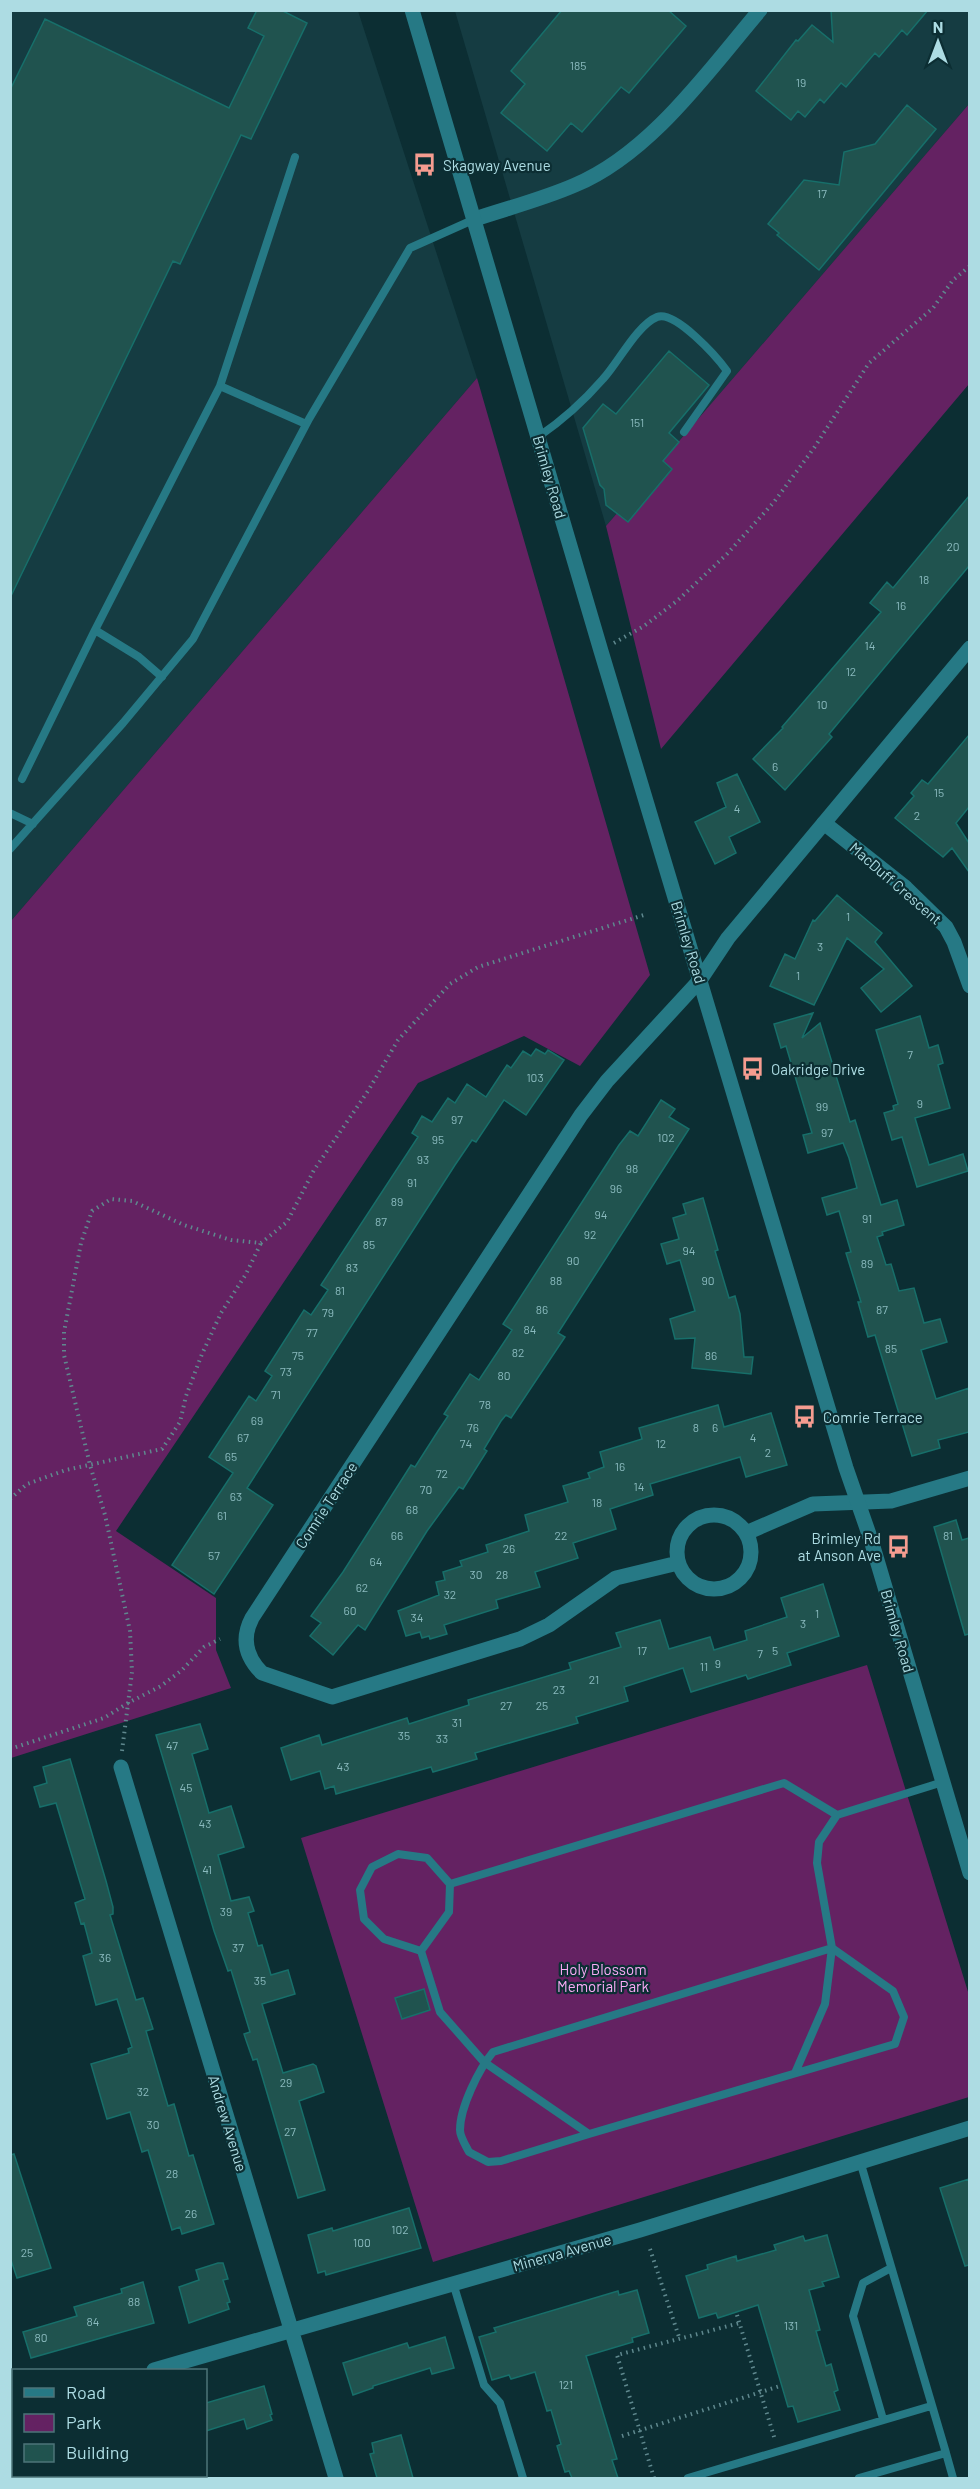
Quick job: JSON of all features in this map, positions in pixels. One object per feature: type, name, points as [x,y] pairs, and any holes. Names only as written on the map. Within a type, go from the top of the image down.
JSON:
[{"type":"street","name":"Brimley Road","points":[[412,10],[601,651],[969,1873]]},
{"type":"street","points":[[475,219],[576,185],[606,168],[654,131],[760,10]]},
{"type":"street","points":[[700,980],[728,938],[969,648]]},
{"type":"street","name":"MacDuff Crescent","points":[[824,823],[906,888],[946,927],[954,942],[969,986]]},
{"type":"street","name":"Comrie Terrace","points":[[678,1563],[616,1578],[549,1625],[520,1639],[332,1697],[262,1673],[254,1665],[247,1650],[246,1633],[252,1618],[580,1115],[607,1081],[700,980]]},
{"type":"street","points":[[746,1533],[813,1504],[891,1501],[969,1478]]},
{"type":"street","points":[[712,1515],[726,1517],[738,1523],[746,1533],[751,1546],[751,1561],[745,1573],[729,1586],[709,1589],[695,1585],[685,1576],[678,1563],[677,1550],[680,1537],[688,1526],[699,1518],[712,1515]]},
{"type":"street","name":"Andrew Avenue","points":[[120,1767],[336,2478]]},
{"type":"street","name":"Minerva Avenue","points":[[157,2369],[640,2230],[969,2128]]},
{"type":"lane","points":[[21,778],[220,386],[296,157]]},
{"type":"lane","points":[[10,849],[193,639],[306,424],[410,248],[475,219]]},
{"type":"lane","points":[[538,437],[566,418],[604,378],[645,326],[658,317],[666,316],[679,322],[720,361],[727,371],[684,432]]},
{"type":"lane","points":[[220,386],[306,424]]},
{"type":"lane","points":[[95,630],[139,657],[162,677]]},
{"type":"lane","points":[[10,813],[33,824]]},
{"type":"lane","points":[[795,2073],[825,2004],[832,1948],[817,1863],[819,1842],[837,1815],[943,1782]]},
{"type":"lane","points":[[450,1884],[784,1783],[837,1815]]},
{"type":"lane","points":[[398,1854],[427,1858],[450,1884],[449,1912],[422,1951],[384,1939],[364,1919],[360,1890],[372,1867],[398,1854]]},
{"type":"lane","points":[[832,1948],[893,1991],[904,2017],[895,2044],[501,2161],[488,2162],[469,2152],[460,2132],[464,2108],[484,2062],[493,2052],[832,1948]]},
{"type":"lane","points":[[422,1951],[440,2012],[484,2062],[589,2134]]},
{"type":"lane","points":[[860,2161],[953,2478]]},
{"type":"lane","points":[[883,2420],[853,2316],[863,2283],[891,2268]]},
{"type":"lane","points":[[453,2283],[484,2385],[500,2403],[523,2478]]},
{"type":"lane","points":[[687,2478],[931,2406]]},
{"type":"lane","points":[[859,2478],[946,2454]]},
{"type":"path","points":[[601,651],[644,626],[677,602],[727,554],[774,502],[869,363],[933,308],[952,280],[969,266]]},
{"type":"path","points":[[10,1499],[27,1484],[66,1470],[162,1449],[180,1422],[186,1396],[212,1334],[261,1243],[287,1222],[314,1170],[368,1090],[398,1040],[450,984],[478,967],[644,915]]},
{"type":"path","points":[[120,1767],[132,1672],[130,1631],[105,1515],[90,1465],[64,1355],[64,1332],[81,1243],[93,1211],[111,1199],[132,1202],[184,1225],[231,1240],[261,1243]]},
{"type":"path","points":[[10,1749],[104,1718],[161,1686],[182,1670],[204,1647],[220,1639]]},
{"type":"path","points":[[650,2249],[680,2340]]},
{"type":"path","points":[[737,2315],[779,2451]]},
{"type":"path","points":[[654,2478],[617,2355],[740,2323]]},
{"type":"path","points":[[622,2436],[780,2386]]},
{"type":"shaded area","points":[[11,11],[358,11],[477,378],[11,921]]},
{"type":"shaded area","points":[[455,11],[969,11],[969,104],[606,526]]},
{"type":"green space","points":[[969,104],[969,384],[661,749],[606,526]]},
{"type":"green space","points":[[477,378],[650,975],[580,1066],[524,1036],[418,1083],[116,1531],[216,1598],[216,1650],[231,1688],[11,1758],[11,921]]},
{"type":"green space","name":"Holy Blossom Memorial Park","points":[[867,1665],[969,1995],[969,2097],[433,2262],[301,1838]]},
{"type":"building","points":[[257,10],[281,10],[307,23],[251,139],[241,135],[180,264],[173,261],[10,598],[10,90],[45,19],[229,108],[264,36],[248,28]]},
{"type":"building","points":[[562,10],[668,10],[686,26],[629,93],[621,87],[582,132],[571,123],[547,151],[501,113],[525,84],[511,71]]},
{"type":"building","points":[[831,10],[928,10],[907,35],[902,30],[879,57],[875,53],[846,87],[841,83],[824,103],[820,99],[805,117],[798,111],[791,120],[756,91],[796,40],[798,41],[812,25],[833,42]]},
{"type":"building","points":[[907,105],[936,129],[819,270],[777,235],[779,233],[768,224],[804,180],[839,185],[844,152],[875,144]]},
{"type":"building","points":[[669,351],[709,385],[669,433],[679,442],[663,461],[672,469],[628,522],[606,505],[604,489],[600,485],[583,428],[603,404],[616,414]]},
{"type":"building","points":[[969,496],[969,566],[829,734],[832,737],[785,790],[753,759],[783,728],[881,612],[870,603],[887,582],[893,588]]},
{"type":"building","points":[[969,735],[969,807],[956,823],[969,843],[969,872],[952,848],[943,857],[895,818],[914,796],[911,793],[922,780],[928,784]]},
{"type":"building","points":[[737,774],[760,822],[729,837],[736,853],[715,864],[695,822],[726,807],[717,783]]},
{"type":"building","points":[[837,895],[882,933],[875,942],[912,986],[881,1012],[861,988],[884,969],[847,938],[814,1005],[770,986],[785,954],[795,959],[813,920],[815,921]]},
{"type":"building","points":[[813,1013],[802,1038],[820,1023],[850,1122],[855,1120],[881,1205],[897,1200],[904,1225],[882,1232],[883,1235],[877,1237],[886,1265],[891,1264],[899,1291],[914,1288],[924,1323],[940,1319],[947,1342],[921,1350],[936,1399],[969,1388],[969,1432],[938,1440],[940,1448],[912,1456],[875,1335],[868,1337],[858,1302],[861,1302],[846,1253],[851,1252],[839,1211],[827,1215],[822,1198],[857,1188],[849,1158],[843,1143],[808,1153],[803,1135],[812,1133],[786,1046],[781,1048],[774,1024]]},
{"type":"building","points":[[920,1016],[929,1048],[938,1045],[943,1063],[938,1065],[950,1108],[915,1118],[929,1165],[963,1154],[968,1171],[917,1187],[902,1137],[892,1140],[884,1113],[894,1110],[893,1106],[898,1104],[876,1030]]},
{"type":"building","points":[[536,1049],[545,1054],[548,1050],[564,1060],[526,1115],[504,1100],[476,1142],[472,1140],[455,1165],[247,1488],[273,1505],[214,1594],[172,1565],[233,1473],[209,1457],[249,1396],[256,1401],[272,1376],[265,1371],[304,1310],[311,1315],[328,1290],[321,1285],[418,1137],[412,1133],[422,1116],[432,1122],[448,1098],[455,1103],[467,1084],[486,1097],[507,1065],[511,1068],[523,1051],[531,1056]]},
{"type":"building","points":[[661,1100],[675,1109],[669,1117],[689,1129],[558,1333],[565,1337],[511,1418],[506,1415],[501,1421],[484,1449],[487,1451],[463,1489],[459,1487],[427,1531],[365,1630],[358,1625],[333,1655],[310,1636],[321,1623],[311,1616],[343,1572],[411,1465],[415,1467],[448,1416],[444,1414],[470,1374],[479,1380],[512,1330],[503,1324],[619,1145],[630,1131],[638,1136]]},
{"type":"building","points":[[703,1198],[729,1298],[735,1296],[740,1314],[744,1357],[753,1357],[751,1374],[692,1368],[695,1338],[675,1339],[670,1319],[695,1311],[680,1260],[667,1264],[661,1244],[679,1239],[673,1218],[686,1214],[683,1204]]},
{"type":"building","points":[[718,1405],[724,1427],[771,1413],[787,1465],[746,1477],[740,1457],[650,1484],[653,1495],[610,1509],[616,1529],[573,1543],[578,1558],[535,1572],[540,1587],[496,1600],[498,1608],[444,1625],[447,1634],[430,1639],[429,1636],[422,1638],[420,1632],[406,1636],[398,1611],[439,1595],[436,1582],[445,1580],[443,1572],[462,1566],[460,1561],[488,1552],[486,1545],[529,1531],[525,1515],[568,1502],[563,1486],[590,1478],[588,1473],[604,1467],[600,1452],[642,1439],[639,1428]]},
{"type":"building","points":[[956,1520],[962,1540],[969,1538],[969,1634],[965,1635],[934,1527]]},
{"type":"building","points":[[823,1584],[839,1636],[787,1653],[791,1665],[748,1679],[746,1675],[691,1692],[683,1668],[624,1687],[628,1701],[576,1717],[578,1723],[475,1753],[477,1759],[433,1772],[431,1767],[336,1794],[334,1786],[325,1789],[320,1771],[291,1780],[281,1748],[319,1735],[322,1745],[407,1718],[409,1724],[469,1705],[468,1700],[571,1669],[569,1663],[621,1647],[616,1633],[660,1620],[669,1649],[710,1637],[714,1650],[747,1640],[745,1631],[787,1617],[781,1598]]},
{"type":"building","points":[[200,1724],[208,1749],[192,1754],[209,1813],[231,1806],[244,1847],[218,1855],[231,1901],[249,1897],[254,1911],[248,1913],[258,1946],[262,1945],[271,1975],[288,1970],[295,1994],[262,2004],[283,2073],[313,2064],[316,2066],[324,2092],[299,2101],[325,2190],[298,2198],[257,2059],[253,2060],[244,2034],[250,2032],[231,1970],[228,1971],[214,1931],[156,1735]]},
{"type":"building","points":[[70,1759],[113,1907],[113,1914],[110,1915],[136,2000],[143,1998],[153,2029],[146,2031],[168,2106],[174,2104],[189,2156],[193,2155],[214,2224],[182,2234],[180,2227],[172,2230],[148,2150],[142,2152],[130,2112],[107,2119],[91,2064],[129,2053],[128,2049],[132,2047],[117,1999],[96,2005],[83,1956],[92,1953],[84,1923],[81,1924],[75,1903],[85,1899],[56,1803],[40,1807],[34,1787],[47,1783],[43,1767]]},
{"type":"building","points":[[424,1989],[430,2010],[402,2019],[395,1998]]},
{"type":"building","points":[[14,2154],[51,2268],[17,2278],[10,2257],[10,2155]]},
{"type":"building","points":[[969,2179],[969,2265],[965,2266],[940,2188]]},
{"type":"building","points":[[409,2208],[421,2248],[326,2275],[325,2271],[318,2273],[308,2235],[332,2228],[333,2231]]},
{"type":"building","points":[[827,2235],[839,2277],[822,2282],[824,2286],[809,2290],[820,2330],[816,2331],[826,2366],[831,2364],[838,2390],[834,2392],[840,2410],[798,2422],[793,2406],[788,2407],[758,2305],[718,2318],[716,2313],[699,2318],[686,2276],[708,2269],[707,2265],[736,2256],[737,2261],[776,2250],[774,2245],[803,2236],[805,2241]]},
{"type":"building","points":[[223,2263],[228,2279],[223,2280],[230,2302],[227,2303],[229,2309],[189,2323],[179,2287],[199,2280],[196,2270]]},
{"type":"building","points":[[143,2282],[154,2323],[31,2358],[23,2332],[77,2316],[74,2307],[122,2293],[121,2289]]},
{"type":"building","points":[[637,2290],[649,2333],[632,2338],[633,2342],[586,2356],[617,2459],[612,2460],[618,2478],[572,2478],[569,2471],[565,2472],[557,2446],[561,2444],[551,2410],[547,2411],[535,2372],[511,2379],[509,2375],[492,2380],[479,2337],[496,2332],[494,2328],[618,2291],[619,2295]]},
{"type":"building","points":[[445,2337],[454,2368],[432,2374],[430,2368],[373,2386],[373,2388],[353,2395],[343,2363],[407,2343],[409,2348]]},
{"type":"building","points":[[264,2386],[272,2420],[247,2429],[244,2419],[207,2431],[207,2403]]},
{"type":"building","points":[[401,2435],[413,2478],[377,2478],[370,2454],[374,2453],[372,2443]]},
{"type":"place","name":"Skagway Avenue","points":[[425,165]]},
{"type":"place","name":"Oakridge Drive","points":[[753,1069]]},
{"type":"place","name":"Comrie Terrace","points":[[805,1417]]},
{"type":"place","name":"Brimley Rd at Anson Ave","points":[[899,1547]]}]
